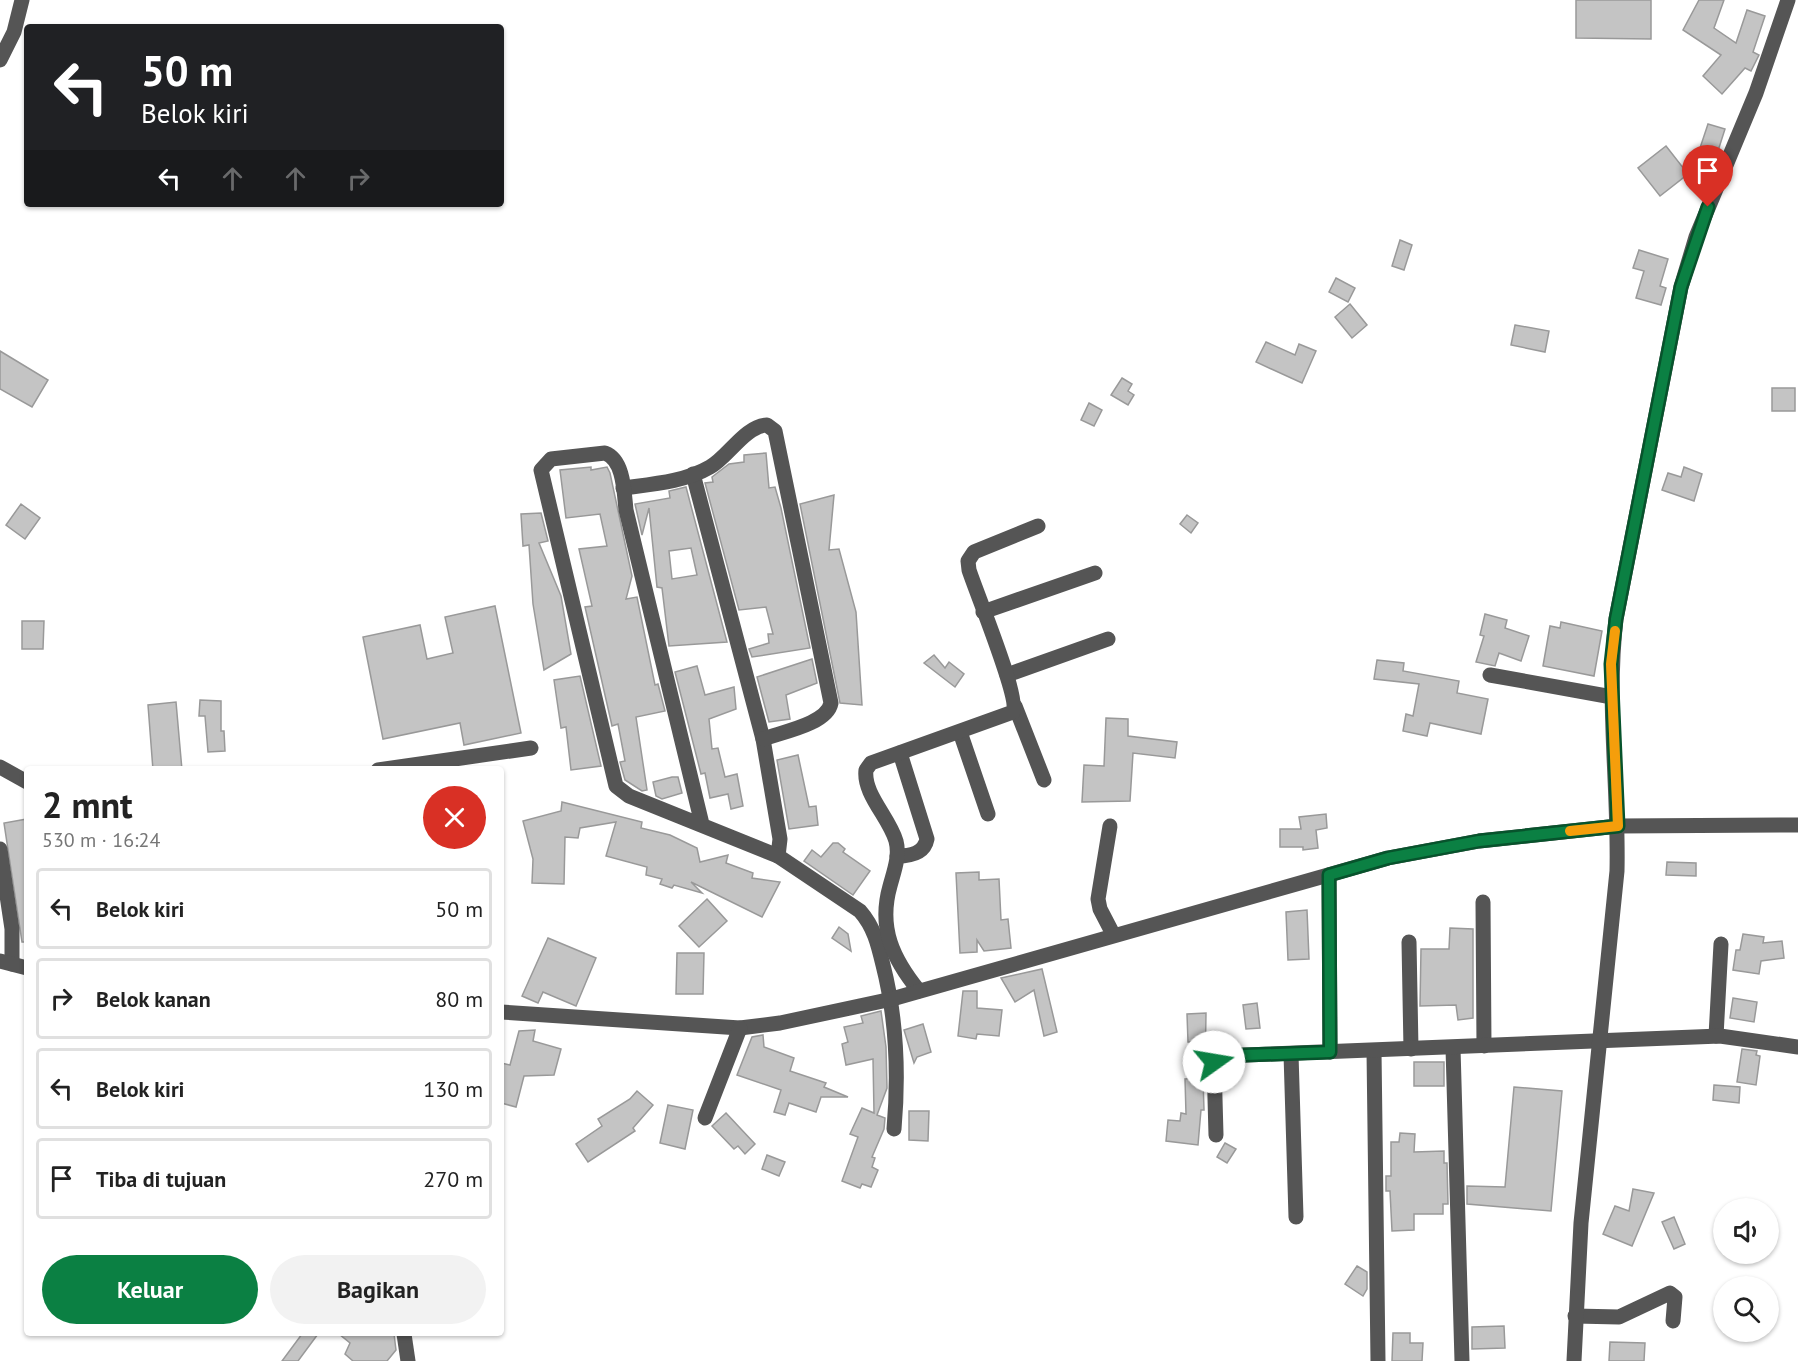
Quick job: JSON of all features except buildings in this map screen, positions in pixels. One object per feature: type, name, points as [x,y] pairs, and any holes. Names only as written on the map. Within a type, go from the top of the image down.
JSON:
[{"type":"street","points":[[0,60],[14,32],[22,0]]},
{"type":"street","points":[[1574,1361],[1581,1224],[1617,871],[1618,826],[1611,664],[1616,619],[1681,287],[1696,237],[1756,93],[1788,0]]},
{"type":"street","points":[[623,488],[670,482],[711,467],[756,427],[770,426],[777,434],[831,703],[829,710],[820,718],[763,739]]},
{"type":"street","points":[[702,824],[626,510],[618,465],[610,455],[605,453],[551,459],[541,470],[616,786],[629,796],[778,856],[860,911],[868,920],[874,930],[892,999],[897,1035],[894,1129]]},
{"type":"street","points":[[693,474],[763,739],[780,839],[778,856]]},
{"type":"street","points":[[1038,526],[974,552],[970,557],[969,570],[1007,675],[1015,706],[1044,780]]},
{"type":"street","points":[[983,612],[1095,573]]},
{"type":"street","points":[[1007,675],[1108,639]]},
{"type":"street","points":[[1490,675],[1612,697]]},
{"type":"street","points":[[919,991],[897,962],[885,924],[897,856],[895,837],[865,776],[867,766],[1011,714],[1015,706]]},
{"type":"street","points":[[960,732],[988,814]]},
{"type":"street","points":[[406,766],[531,748]]},
{"type":"street","points":[[897,856],[917,853],[922,850],[927,839],[900,753]]},
{"type":"street","points":[[0,766],[24,780]]},
{"type":"street","points":[[504,1012],[740,1028],[805,1019],[892,999],[1113,934],[1388,858],[1479,841],[1618,826],[1798,825]]},
{"type":"street","points":[[1110,826],[1098,898],[1100,909],[1113,934]]},
{"type":"street","points":[[0,849],[12,929],[13,964]]},
{"type":"street","points":[[1329,875],[1330,1052]]},
{"type":"street","points":[[1483,902],[1484,1046]]},
{"type":"street","points":[[1409,942],[1411,1048]]},
{"type":"street","points":[[1716,1036],[1721,944]]},
{"type":"street","points":[[705,1118],[740,1028]]},
{"type":"street","points":[[1216,1135],[1214,1062],[1217,1058],[1716,1036],[1792,1044],[1798,1047]]},
{"type":"street","points":[[1453,1048],[1462,1361]]},
{"type":"street","points":[[1374,1051],[1378,1361]]},
{"type":"street","points":[[1291,1054],[1296,1217]]},
{"type":"street","points":[[1575,1316],[1619,1317],[1670,1293],[1675,1297],[1673,1321]]},
{"type":"street","points":[[404,1336],[408,1361]]},
{"type":"slow traffic","points":[[1570,831],[1618,826],[1611,664],[1615,631]]},
{"type":"route","points":[[1214,1062],[1219,1056],[1330,1052],[1329,875],[1388,858],[1479,841],[1618,826],[1611,664],[1616,619],[1681,287],[1708,207]]}]
